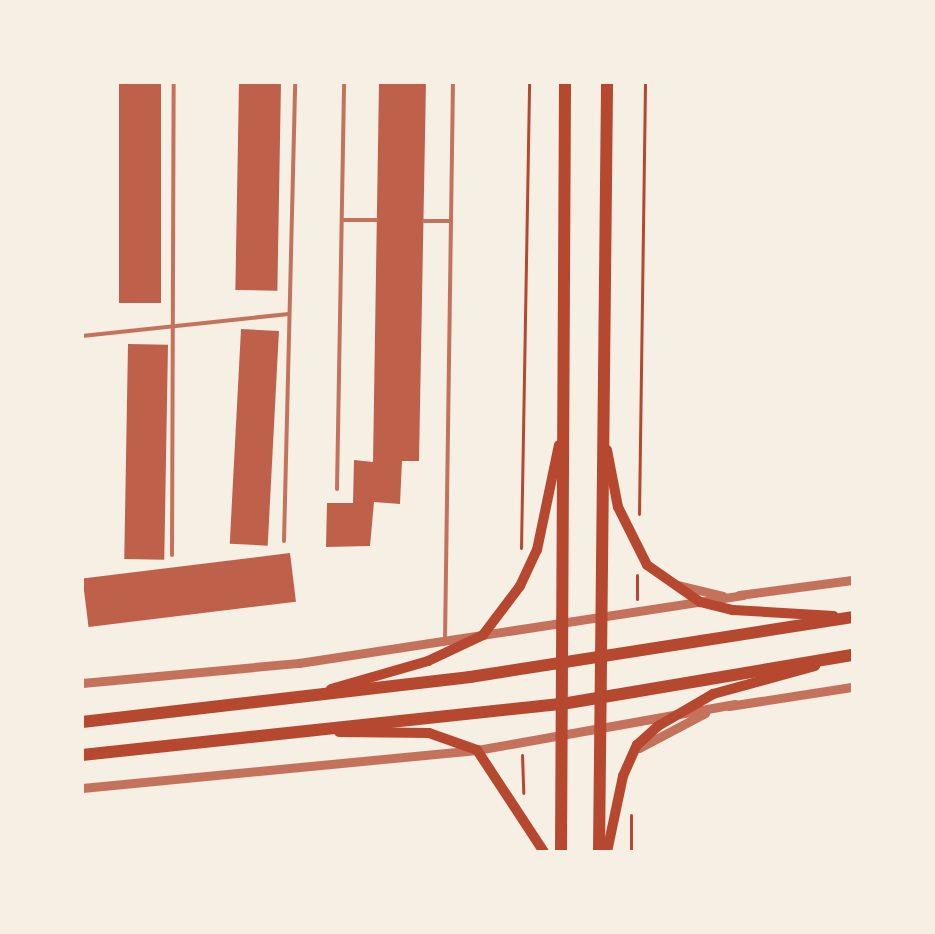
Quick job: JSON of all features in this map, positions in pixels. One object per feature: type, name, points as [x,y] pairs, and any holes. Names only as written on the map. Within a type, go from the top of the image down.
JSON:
[{"type":"main road","points":[[561,852],[565,82]]},
{"type":"main road","points":[[599,852],[607,82]]},
{"type":"main road","points":[[309,696],[428,661],[483,634],[520,586],[537,550],[563,420]]},
{"type":"main road","points":[[603,426],[618,506],[638,551],[647,566],[700,602],[732,610],[852,617]]},
{"type":"main road","points":[[82,722],[562,664],[601,656],[852,617]]},
{"type":"main road","points":[[82,755],[562,704],[852,656]]},
{"type":"main road","points":[[607,852],[623,776],[633,753],[674,715],[713,694],[852,656]]},
{"type":"main road","points":[[310,732],[429,734],[477,750],[544,852]]},
{"type":"street","points":[[82,683],[299,663],[562,622],[852,580]]},
{"type":"street","points":[[672,583],[712,594],[743,596]]},
{"type":"street","points":[[82,788],[477,750],[735,704],[851,690]]},
{"type":"street","points":[[633,753],[700,715],[735,704]]},
{"type":"lane","points":[[172,555],[175,342],[172,326],[174,82]]},
{"type":"lane","points":[[284,541],[295,82]]},
{"type":"lane","points":[[337,489],[344,82]]},
{"type":"lane","points":[[444,640],[453,82]]},
{"type":"lane","points":[[342,220],[377,220]]},
{"type":"lane","points":[[424,221],[451,221]]},
{"type":"lane","points":[[82,336],[289,314]]},
{"type":"path","points":[[521,557],[529,82]]},
{"type":"path","points":[[638,521],[645,82]]},
{"type":"path","points":[[637,612],[638,551]]},
{"type":"building","points":[[119,82],[161,82],[161,303],[119,303]]},
{"type":"building","points":[[239,82],[281,83],[277,291],[235,290]]},
{"type":"building","points":[[379,82],[426,82],[419,461],[402,461],[400,504],[374,502],[370,546],[326,547],[327,503],[353,503],[354,460],[373,462]]},
{"type":"building","points":[[241,329],[279,331],[268,546],[230,544]]},
{"type":"building","points":[[128,344],[168,345],[164,560],[124,559]]},
{"type":"building","points":[[290,553],[296,602],[89,627],[83,578]]}]
